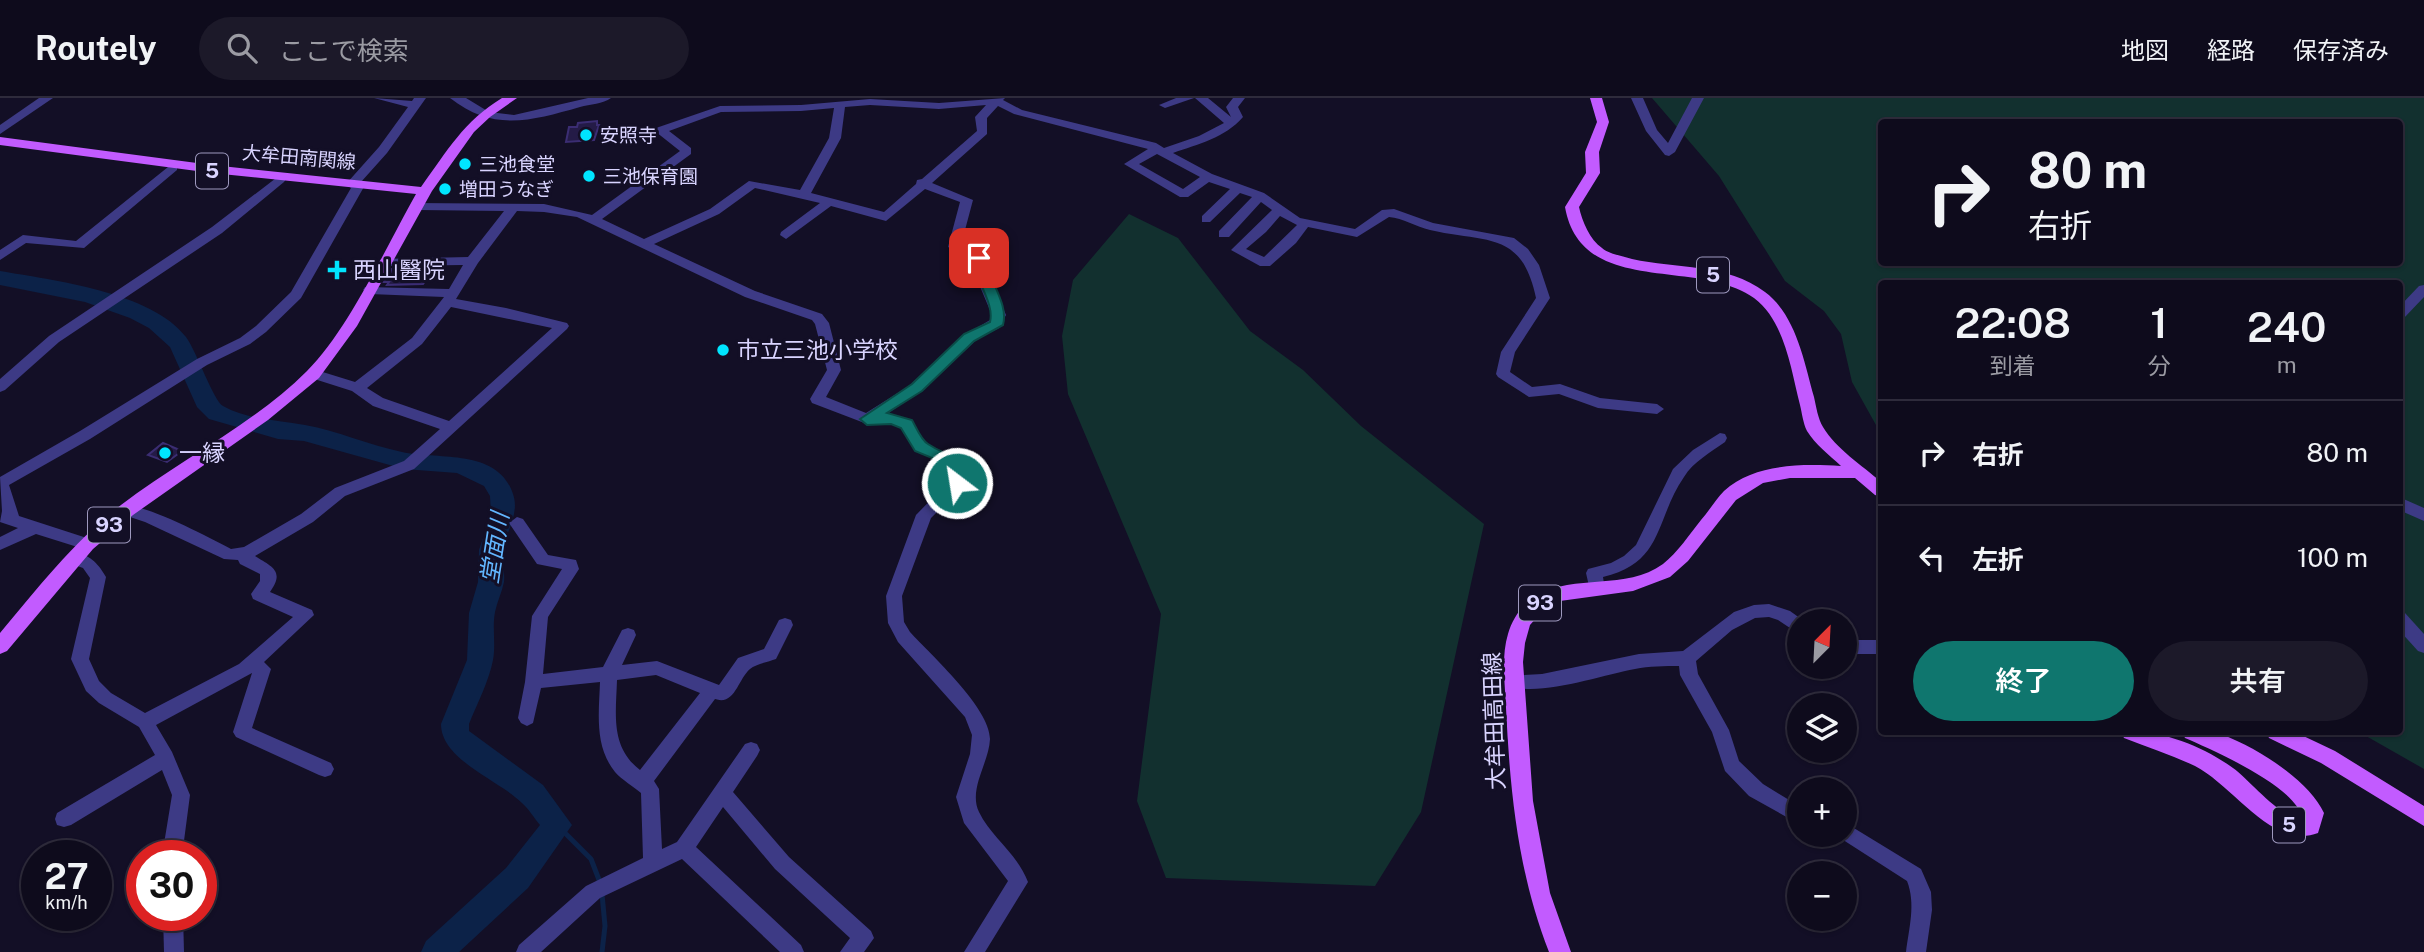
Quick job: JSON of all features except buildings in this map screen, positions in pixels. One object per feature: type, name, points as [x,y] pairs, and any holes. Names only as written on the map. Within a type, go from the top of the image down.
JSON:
[{"type":"main road","points":[[425,191],[469,130],[485,114],[511,98]]},
{"type":"main road","name":"5","points":[[1596,98],[1603,122],[1592,152],[1593,173],[1572,208],[1574,218],[1590,245],[1598,253],[1618,260],[1655,269],[1709,274],[1733,280],[1761,296],[1779,317],[1791,342],[1814,428],[1830,447],[1878,489]]},
{"type":"main road","name":"大牟田南関線","points":[[0,141],[173,167],[425,191]]},
{"type":"main road","name":"93","points":[[0,646],[43,592],[87,544],[127,510],[242,431],[313,374],[349,326],[425,191]]},
{"type":"main road","name":"大牟田高田線","points":[[1560,952],[1530,858],[1519,784],[1516,645],[1525,617],[1542,601],[1561,593],[1643,583],[1665,572],[1679,560],[1731,495],[1749,483],[1770,475],[1794,472],[1857,472]]},
{"type":"main road","name":"5","points":[[2140,735],[2202,760],[2226,774],[2279,821],[2298,828],[2311,826],[2314,813],[2295,791],[2246,756],[2199,735]]},
{"type":"main road","points":[[2282,735],[2328,757],[2424,817]]},
{"type":"street","points":[[0,130],[47,98]]},
{"type":"street","points":[[5,518],[11,515],[1,483],[85,435],[202,362],[245,341],[296,295],[356,185],[416,102],[380,98]]},
{"type":"street","points":[[456,98],[485,114],[503,117],[540,114],[605,98]]},
{"type":"street","points":[[1165,105],[1188,98]]},
{"type":"street","points":[[1201,98],[1231,123]]},
{"type":"street","points":[[1208,177],[1184,194],[1130,164],[1161,150],[1207,138],[1237,117],[1232,107],[1239,98]]},
{"type":"street","points":[[1637,98],[1652,131],[1669,152],[1698,98]]},
{"type":"street","points":[[643,244],[701,220],[730,204],[753,184],[886,217],[983,132],[981,117],[997,99]]},
{"type":"street","points":[[594,219],[645,184],[687,150],[660,130],[720,109],[801,108],[870,102],[939,106],[997,99],[1018,113],[1161,150],[1208,177],[1260,196],[1296,221],[1357,233],[1386,213],[1394,213],[1430,226],[1509,241],[1519,247],[1536,268],[1543,298],[1508,352],[1503,374],[1528,391],[1560,389],[1598,403],[1657,409]]},
{"type":"street","points":[[804,195],[835,138],[839,104]]},
{"type":"street","points":[[0,256],[23,239],[79,245],[173,167]]},
{"type":"street","points":[[0,387],[54,339],[217,230],[280,179]]},
{"type":"street","points":[[867,419],[917,388],[969,337],[996,325],[998,319],[999,314],[980,270],[979,258],[954,247],[967,200],[922,183]]},
{"type":"street","points":[[1206,219],[1237,189]]},
{"type":"street","points":[[1224,234],[1260,196]]},
{"type":"street","points":[[786,235],[830,201]]},
{"type":"street","points":[[418,206],[564,209],[594,219],[750,294],[817,317],[822,323],[834,370],[817,399],[867,419],[892,418],[906,424],[920,447],[948,458],[956,468],[957,483],[924,515],[894,596],[894,610],[896,623],[904,636],[972,712],[981,735],[979,754],[965,797],[971,817],[1014,871],[1018,882],[974,952]]},
{"type":"street","points":[[357,388],[417,341],[450,297],[472,261],[513,208]]},
{"type":"street","points":[[1278,209],[1262,229],[1237,250],[1265,263],[1291,240],[1305,223]]},
{"type":"street","points":[[386,262],[472,261]]},
{"type":"street","points":[[2403,312],[2424,289]]},
{"type":"street","points":[[127,510],[151,518],[230,555],[247,553],[307,518],[340,492],[414,460],[562,326],[450,297],[370,290]]},
{"type":"street","points":[[313,374],[357,388],[379,402],[450,427]]},
{"type":"street","points":[[1597,590],[1594,573],[1615,570],[1630,563],[1642,549],[1679,472],[1720,438]]},
{"type":"street","points":[[2403,505],[2424,515]]},
{"type":"street","points":[[5,518],[87,544]]},
{"type":"street","points":[[517,523],[543,559],[570,564],[571,569],[540,616],[534,682],[527,718]]},
{"type":"street","points":[[0,544],[33,528]]},
{"type":"street","points":[[145,722],[245,670],[306,615],[259,594],[268,582],[268,571],[246,561],[247,553]]},
{"type":"street","points":[[75,559],[89,564],[99,577],[80,659],[92,686],[105,698],[145,722],[166,758],[181,795],[174,840]]},
{"type":"street","points":[[1515,681],[1542,681],[1639,661],[1687,658],[1736,618],[1750,611],[1769,610],[1787,616]]},
{"type":"street","points":[[2403,622],[2424,646]]},
{"type":"street","points":[[534,682],[657,668],[722,694],[744,663],[770,654],[785,625]]},
{"type":"street","points":[[628,635],[609,673],[607,731],[613,751],[622,767],[650,789],[653,863]]},
{"type":"street","points":[[1857,647],[1878,647]]},
{"type":"street","points":[[1687,658],[1689,675],[1720,730],[1731,765],[1756,790],[1787,809]]},
{"type":"street","points":[[251,663],[262,669],[242,732],[325,769]]},
{"type":"street","points":[[642,782],[712,690]]},
{"type":"street","points":[[526,952],[600,888],[684,848],[751,750]]},
{"type":"street","points":[[64,819],[166,758]]},
{"type":"street","points":[[722,792],[782,863],[864,938],[850,952]]},
{"type":"street","points":[[1857,838],[1914,875],[1922,910],[1916,952]]},
{"type":"street","points":[[684,848],[794,952]]},
{"type":"street","points":[[173,931],[174,952]]},
{"type":"green space","points":[[1652,98],[2424,98],[2424,769],[2364,735],[2403,735],[2403,280],[1878,280],[1878,429],[1852,382],[1841,334],[1824,311],[1785,281],[1719,176]]},
{"type":"green space","points":[[1129,214],[1178,238],[1250,331],[1303,370],[1361,426],[1484,524],[1421,812],[1375,886],[1166,878],[1137,801],[1161,614],[1068,394],[1062,336],[1073,280]]},
{"type":"waterway","name":"堂面川","points":[[0,278],[91,296],[157,323],[178,342],[208,407],[217,413],[278,431],[304,433],[404,461],[458,465],[477,471],[492,480],[502,495],[503,514],[491,550],[491,582],[482,613],[480,660],[455,724],[455,733],[461,743],[533,794],[557,825],[517,878],[437,952]]},
{"type":"waterway","points":[[557,825],[591,859],[601,885]]},
{"type":"waterway","points":[[602,894],[605,926],[602,952]]},
{"type":"place","name":"安照寺","points":[[586,135]]},
{"type":"place","name":"三池食堂","points":[[465,164]]},
{"type":"place","name":"三池保育園","points":[[589,176]]},
{"type":"place","name":"増田うなぎ","points":[[445,189]]},
{"type":"place","name":"西山醫院","points":[[337,270]]},
{"type":"place","name":"市立三池小学校","points":[[723,350]]},
{"type":"place","name":"一縁","points":[[165,453]]},
{"type":"route","points":[[957,483],[956,468],[948,458],[920,447],[906,424],[892,418],[867,419],[917,388],[969,337],[996,325],[999,314],[980,270],[979,258]]}]
